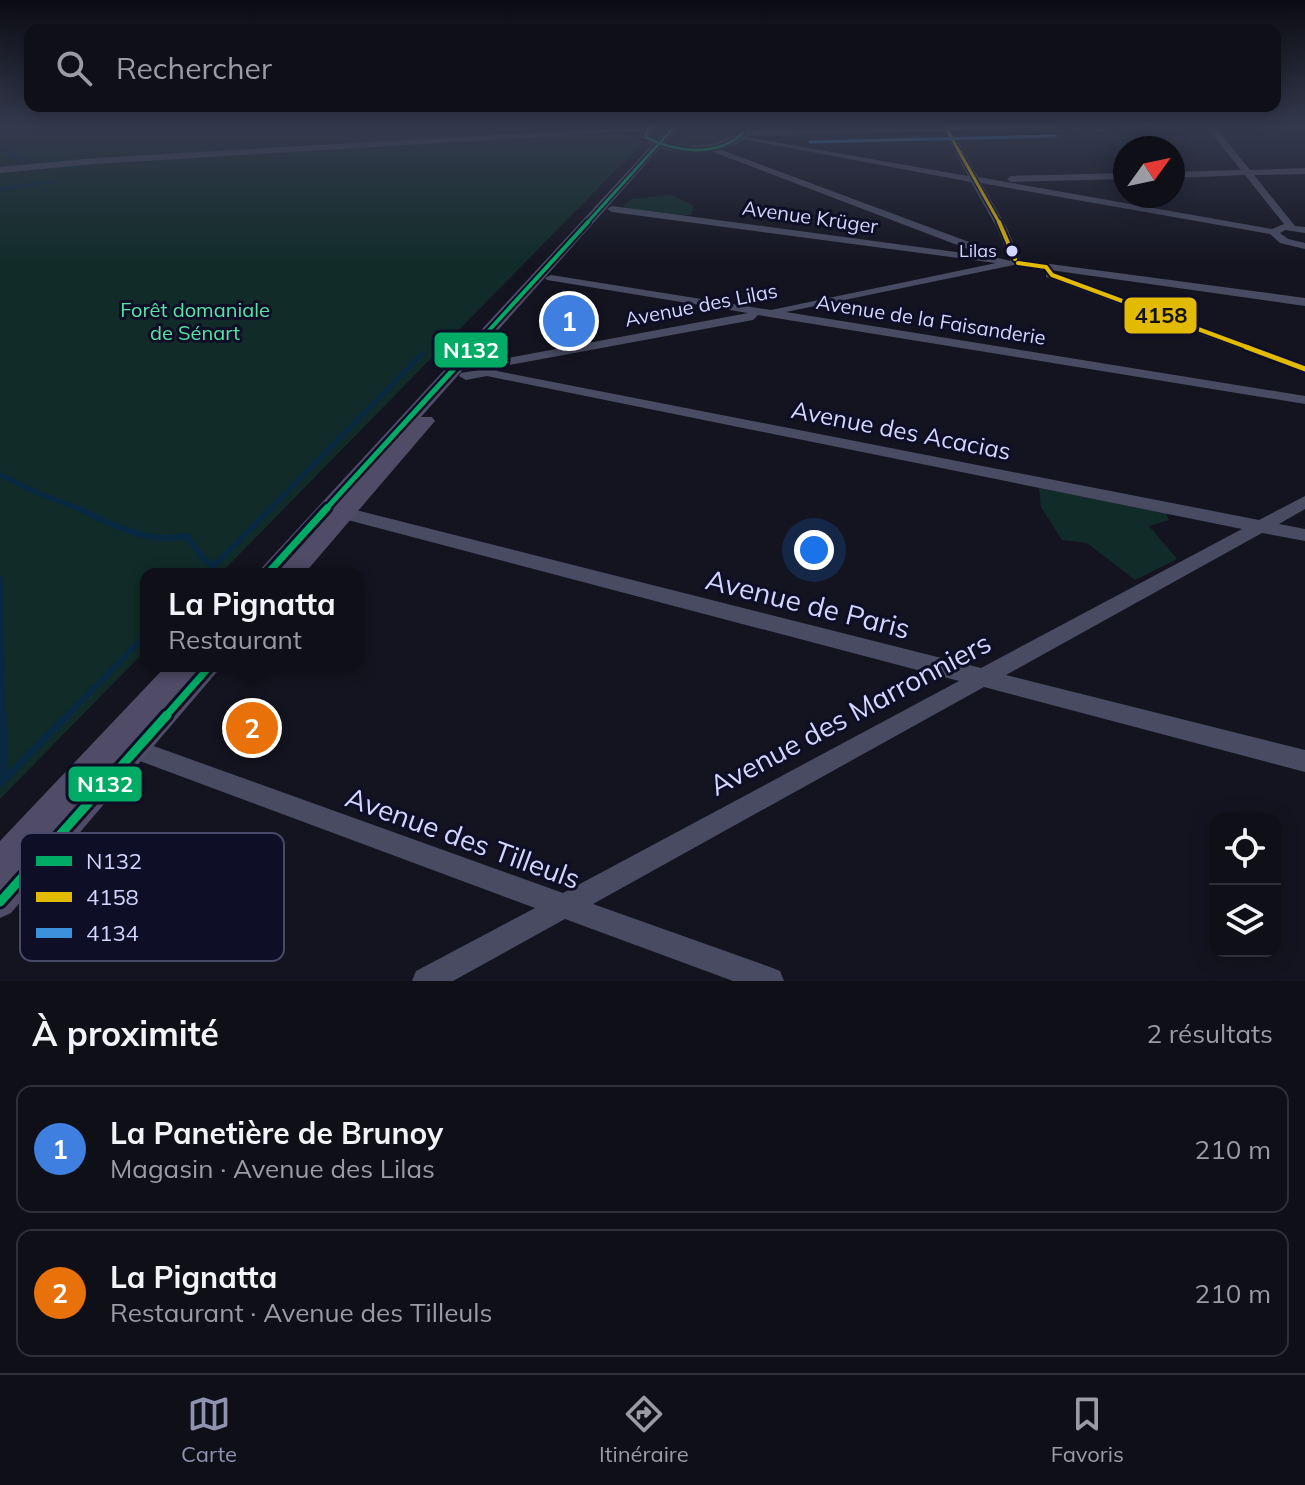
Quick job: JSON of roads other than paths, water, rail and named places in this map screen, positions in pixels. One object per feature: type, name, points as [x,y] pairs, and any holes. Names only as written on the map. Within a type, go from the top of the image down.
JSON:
[{"type":"main road","points":[[272,568],[624,172]]},
{"type":"main road","points":[[296,568],[466,376],[489,363],[551,278],[612,209],[634,172]]},
{"type":"main road","points":[[28,833],[176,672]]},
{"type":"main road","points":[[62,833],[205,672]]},
{"type":"main road","points":[[0,863],[20,841]]},
{"type":"main road","points":[[0,902],[20,880]]},
{"type":"street","points":[[774,172],[1010,261]]},
{"type":"street","points":[[937,172],[1273,232],[1284,241],[1305,246]]},
{"type":"street","points":[[973,172],[1010,261]]},
{"type":"street","points":[[1248,172],[1292,228]]},
{"type":"street","points":[[1185,175],[1261,172]]},
{"type":"street","points":[[978,180],[1113,176]]},
{"type":"street","name":"Avenue Krüger","points":[[612,209],[1305,302]]},
{"type":"street","points":[[1273,232],[1278,228],[1305,230]]},
{"type":"street","name":"Avenue des Lilas","points":[[489,363],[765,313],[1010,261]]},
{"type":"street","points":[[1046,267],[1052,275],[1305,369]]},
{"type":"street","name":"Avenue de la Faisanderie","points":[[551,278],[1305,400]]},
{"type":"street","name":"Avenue des Acacias","points":[[489,363],[495,376],[1305,535]]},
{"type":"street","name":"Avenue des Marronniers","points":[[426,981],[1305,502]]},
{"type":"street","name":"Avenue de Paris","points":[[344,513],[1305,761]]},
{"type":"street","name":"Avenue des Tilleuls","points":[[137,750],[770,981]]},
{"type":"waterway","points":[[1,189],[52,181]]},
{"type":"waterway","points":[[269,510],[422,354]]},
{"type":"waterway","points":[[0,474],[81,510]]},
{"type":"waterway","points":[[77,508],[144,535],[158,538],[187,536],[204,560],[214,566]]},
{"type":"waterway","points":[[214,566],[271,508]]},
{"type":"waterway","points":[[0,579],[3,717]]},
{"type":"waterway","points":[[66,717],[140,641]]},
{"type":"waterway","points":[[3,715],[4,780]]},
{"type":"waterway","points":[[4,780],[68,715]]},
{"type":"waterway","points":[[0,784],[4,780]]},
{"type":"place","name":"Lilas","points":[[1012,251]]},
{"type":"place","name":"La Panetière de Brunoy","points":[[569,321]]},
{"type":"place","name":"La Pignatta","points":[[252,728]]},
{"type":"park label","name":"Forêt domaniale de Sénart","points":[[195,322]]}]
